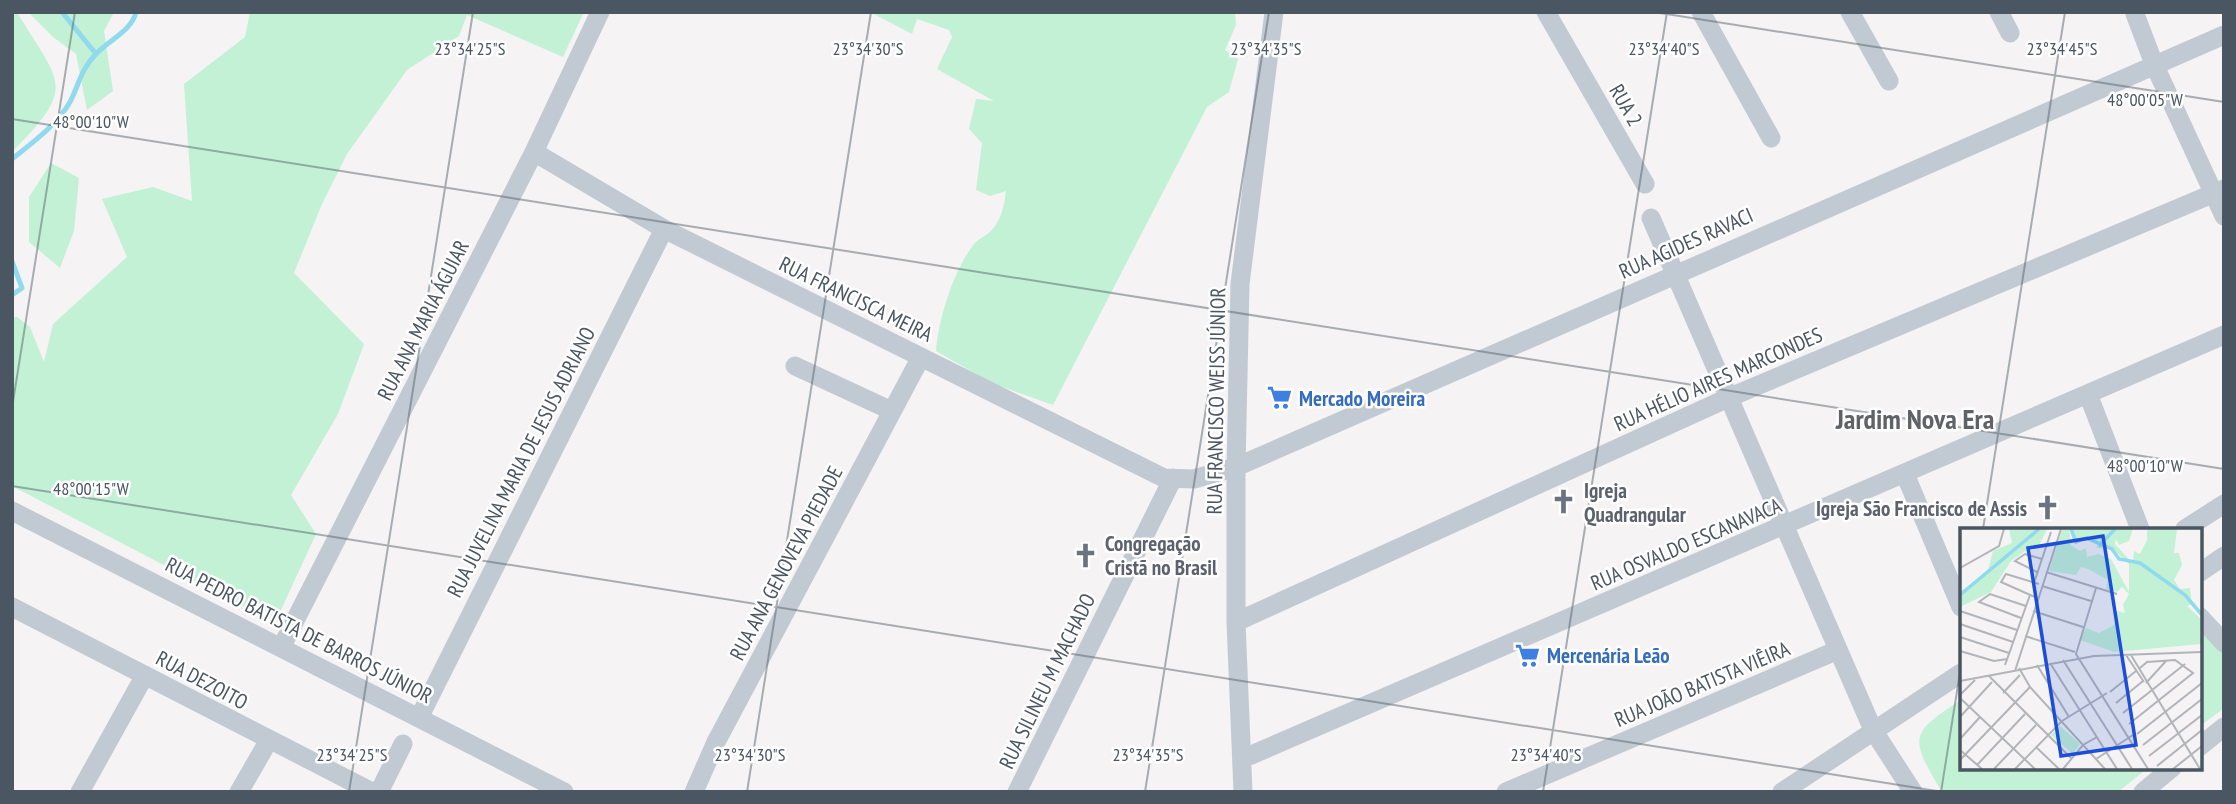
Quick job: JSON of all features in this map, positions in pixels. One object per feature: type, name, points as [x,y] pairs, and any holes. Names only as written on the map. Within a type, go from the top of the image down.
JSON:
[{"type":"street","name":"RUA ANA MARIA ÁGUIAR","points":[[282,646],[534,152],[600,12]]},
{"type":"street","name":"RUA FRANCISCO WEISS JÚNIOR","points":[[1243,792],[1236,622],[1240,284],[1274,12]]},
{"type":"street","name":"RUA 2","points":[[1546,12],[1646,184]]},
{"type":"street","points":[[1701,12],[1771,138]]},
{"type":"street","points":[[1850,12],[1889,81]]},
{"type":"street","points":[[1999,12],[2010,33]]},
{"type":"street","points":[[2136,14],[2154,64],[2219,191],[2224,216]]},
{"type":"street","name":"RUA AGIDES RAVACI","points":[[1168,478],[1195,479],[1236,467],[1673,273],[2224,35]]},
{"type":"street","name":"RUA FRANCISCA MEIRA","points":[[534,152],[664,229],[1168,478]]},
{"type":"street","name":"RUA HÉLIO AIRES MARCONDES","points":[[1236,622],[1728,398],[2219,191]]},
{"type":"street","points":[[1651,218],[1873,730],[1913,792]]},
{"type":"street","name":"RUA JUVELINA MARIA DE JESUS ADRIANO","points":[[420,716],[664,229]]},
{"type":"street","name":"RUA OSVALDO ESCANAVACA","points":[[1242,759],[2224,335]]},
{"type":"street","name":"RUA ANA GENOVEVA PIEDADE","points":[[694,792],[716,742],[921,357]]},
{"type":"street","points":[[795,366],[892,411]]},
{"type":"street","points":[[2088,394],[2140,528]]},
{"type":"street","points":[[1905,474],[1960,605]]},
{"type":"street","name":"RUA SILINEU M MACHADO","points":[[1017,792],[1168,478]]},
{"type":"street","points":[[2187,528],[2224,504]]},
{"type":"street","name":"RUA PEDRO BATISTA DE BARROS JÚNIOR","points":[[12,511],[420,716],[564,792]]},
{"type":"street","points":[[2201,572],[2224,556]]},
{"type":"street","name":"RUA DEZOITO","points":[[12,607],[372,792]]},
{"type":"street","points":[[2201,618],[2224,643]]},
{"type":"street","name":"RUA JOÃO BATISTA VIÊIRA","points":[[1506,792],[1838,650]]},
{"type":"street","points":[[1782,792],[1960,674]]},
{"type":"street","points":[[80,792],[145,675]]},
{"type":"street","points":[[2201,745],[2224,727]]},
{"type":"street","points":[[239,792],[269,740]]},
{"type":"street","points":[[379,792],[402,744]]},
{"type":"street","points":[[2143,792],[2171,769]]},
{"type":"green space","points":[[12,12],[17,12],[43,54],[52,70],[55,84],[54,97],[47,112],[12,152]]},
{"type":"green space","points":[[28,12],[114,12],[104,31],[113,91],[87,110],[76,54],[53,37]]},
{"type":"green space","points":[[250,12],[584,12],[563,57],[467,15],[459,36],[407,70],[347,154],[322,204],[294,273],[364,344],[338,414],[291,495],[316,534],[275,623],[12,486],[12,318],[17,317],[30,327],[44,362],[53,324],[127,257],[102,199],[153,187],[192,201],[184,84],[245,37]]},
{"type":"green space","points":[[870,12],[1235,12],[1236,25],[1225,50],[1238,59],[1229,92],[1207,107],[1053,405],[992,383],[936,351],[944,310],[960,267],[974,244],[995,226],[1003,207],[1006,191],[990,196],[976,190],[982,143],[969,129],[976,99],[994,101],[937,69],[952,37],[949,30],[917,19],[912,34]]},
{"type":"green space","points":[[51,163],[79,178],[74,231],[60,268],[29,242],[29,197]]},
{"type":"green space","points":[[2201,627],[2224,654],[2224,708],[2201,725]]},
{"type":"green space","points":[[1960,701],[1960,769],[2147,769],[2118,792],[1942,792],[1924,760],[1920,738],[1931,721]]},
{"type":"waterway","points":[[62,12],[96,54]]},
{"type":"waterway","points":[[12,159],[58,118],[70,102],[90,61],[130,25],[136,12]]},
{"type":"waterway","points":[[12,261],[22,288],[12,295]]},
{"type":"place","name":"Mercado Moreira","points":[[1279,398]]},
{"type":"place","name":"Igreja Quadrangular","points":[[1564,502]]},
{"type":"place","name":"Igreja São Francisco de Assis","points":[[2047,508]]},
{"type":"place","name":"Congregação Cristã no Brasil","points":[[1085,555]]},
{"type":"place","name":"Mercenária Leão","points":[[1527,655]]},
{"type":"district","name":"Jardim Nova Era","points":[[1915,418]]}]
